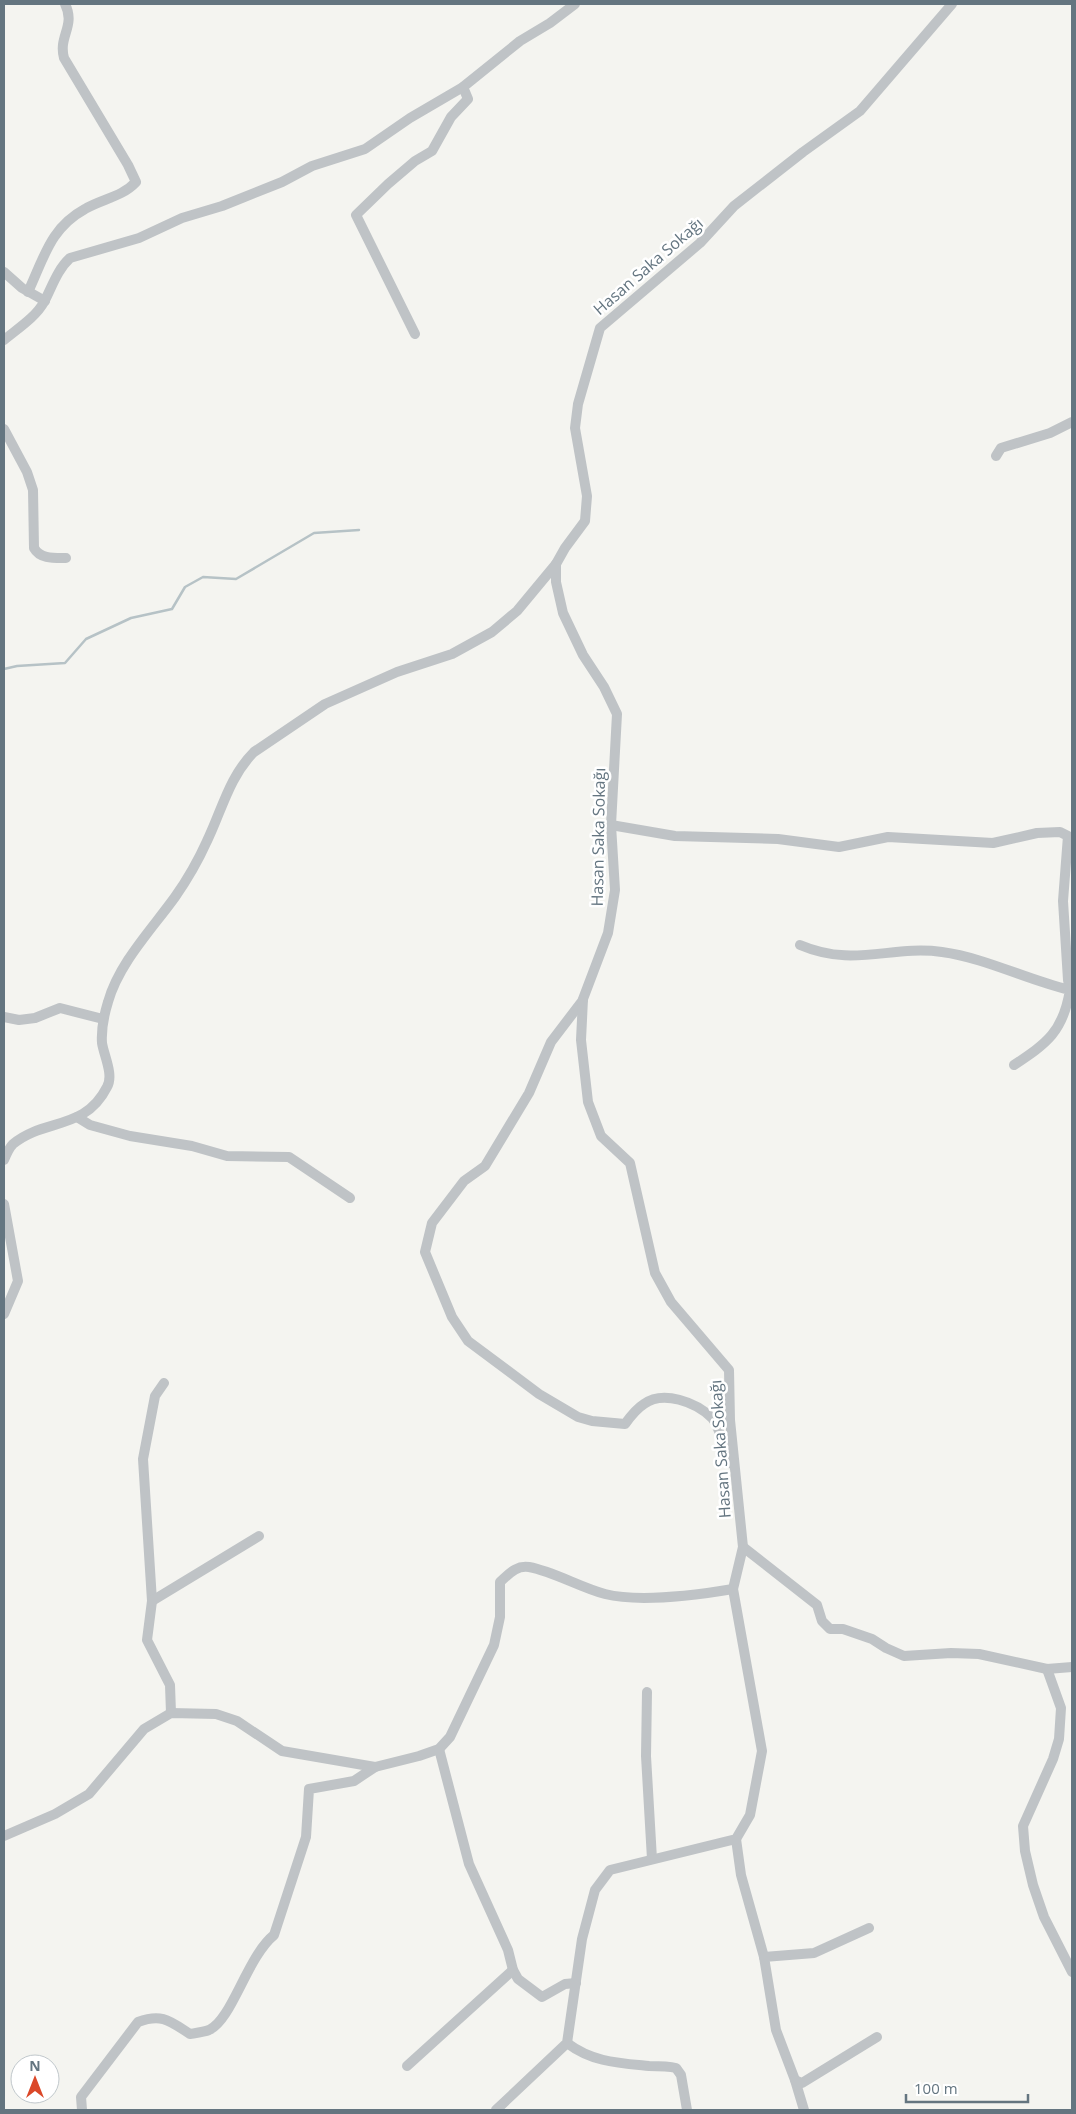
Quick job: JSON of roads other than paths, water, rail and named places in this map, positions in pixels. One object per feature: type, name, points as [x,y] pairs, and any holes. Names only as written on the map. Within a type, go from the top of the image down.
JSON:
[{"type":"street","points":[[28,292],[50,243],[61,225],[85,209],[130,189],[136,182],[128,165],[64,58],[61,47],[70,22],[70,13],[65,4]]},
{"type":"street","points":[[4,340],[33,315],[45,301],[50,288],[70,258],[139,238],[182,218],[222,206],[274,185],[312,166],[365,149],[410,118],[463,87],[520,41],[550,23],[575,4]]},
{"type":"street","name":"Hasan Saka Sokağı","points":[[736,1839],[750,1815],[762,1751],[734,1589],[743,1547],[730,1420],[729,1370],[671,1302],[655,1273],[630,1163],[601,1136],[588,1102],[581,1040],[583,999],[608,933],[615,890],[611,825],[616,714],[604,687],[583,655],[563,612],[556,582],[556,564],[585,521],[587,496],[575,428],[578,404],[600,328],[700,243],[734,206],[803,152],[860,111],[952,4]]},
{"type":"street","points":[[415,334],[356,215],[415,161],[435,148],[451,118],[468,98],[463,87]]},
{"type":"street","points":[[4,272],[28,292],[45,301]]},
{"type":"street","points":[[996,456],[1001,448],[1050,433],[1072,422]]},
{"type":"street","points":[[4,429],[26,472],[32,490],[34,548],[38,554],[47,557],[66,558]]},
{"type":"street","points":[[4,1160],[12,1145],[27,1135],[88,1112],[109,1085],[108,1068],[102,1042],[103,1019],[108,1000],[118,978],[190,873],[207,842],[231,784],[254,752],[313,710],[397,672],[452,654],[492,632],[517,611],[556,564]]},
{"type":"street","points":[[611,825],[675,836],[778,839],[839,847],[888,837],[993,843],[1037,833],[1060,832],[1068,836],[1062,902],[1071,990],[1068,1006],[1054,1034],[1042,1047],[1014,1065]]},
{"type":"street","points":[[800,945],[819,953],[840,956],[916,951],[952,954],[1071,990]]},
{"type":"street","points":[[583,999],[551,1042],[529,1093],[485,1166],[464,1181],[432,1223],[425,1252],[452,1317],[468,1341],[539,1394],[578,1416],[592,1421],[625,1424],[643,1404],[652,1400],[664,1397],[696,1406],[713,1419],[736,1471]]},
{"type":"street","points":[[4,1017],[19,1020],[35,1018],[60,1008],[103,1019]]},
{"type":"street","points":[[77,1117],[90,1125],[130,1136],[192,1146],[228,1156],[289,1157],[350,1198]]},
{"type":"street","points":[[4,1204],[18,1280],[4,1314]]},
{"type":"street","points":[[164,1383],[155,1396],[142,1459],[152,1601],[147,1640],[170,1685],[171,1713]]},
{"type":"street","points":[[152,1601],[259,1536]]},
{"type":"street","points":[[743,1547],[817,1605],[822,1621],[830,1629],[843,1629],[872,1639],[904,1656],[951,1653],[979,1654],[1046,1669],[1072,1667]]},
{"type":"street","points":[[82,2110],[81,2097],[138,2022],[151,2017],[167,2019],[190,2034],[210,2030],[224,2018],[255,1956],[264,1943],[274,1935],[306,1837],[309,1789],[354,1780],[375,1767],[440,1749],[450,1737],[494,1645],[500,1617],[500,1582],[514,1569],[528,1567],[619,1597],[688,1596],[734,1589]]},
{"type":"street","points":[[1046,1669],[1061,1708],[1059,1739],[1053,1759],[1023,1826],[1025,1851],[1033,1885],[1044,1917],[1072,1972]]},
{"type":"street","points":[[647,1692],[646,1756],[652,1859]]},
{"type":"street","points":[[4,1836],[55,1814],[89,1794],[144,1729],[171,1713],[216,1714],[238,1721],[282,1751],[375,1767]]},
{"type":"street","points":[[440,1749],[469,1864],[508,1950],[513,1970],[518,1979],[542,1997],[565,1984],[576,1983]]},
{"type":"street","points":[[496,2110],[566,2043],[582,1939],[595,1890],[610,1870],[736,1839],[741,1875],[764,1957],[776,2030],[804,2110]]},
{"type":"street","points":[[764,1957],[814,1953],[869,1928]]},
{"type":"street","points":[[407,2066],[513,1970]]},
{"type":"street","points":[[795,2080],[802,2083],[877,2037]]},
{"type":"street","points":[[566,2043],[589,2057],[623,2064],[676,2068],[681,2075],[687,2110]]},
{"type":"waterway","points":[[4,669],[17,666],[65,663],[86,639],[131,618],[172,609],[185,587],[203,577],[236,579],[314,533],[359,530]]}]
